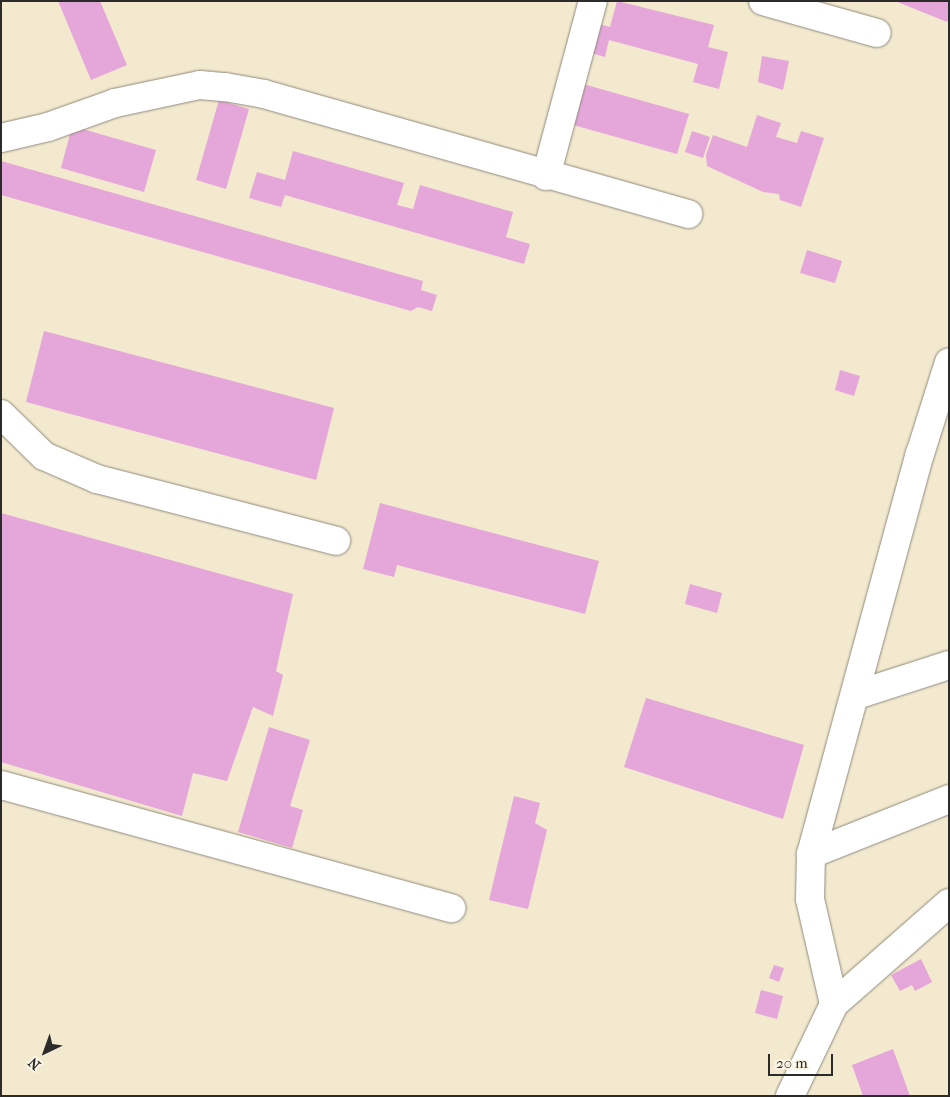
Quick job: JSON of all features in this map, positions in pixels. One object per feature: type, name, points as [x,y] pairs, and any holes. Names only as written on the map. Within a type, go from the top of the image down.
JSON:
[{"type":"street","points":[[546,176],[593,1]]},
{"type":"street","points":[[763,1],[877,33]]},
{"type":"street","points":[[1,138],[48,127],[115,103],[200,85],[264,94],[546,176],[688,214]]},
{"type":"street","points":[[834,1004],[810,899],[811,854],[856,695],[920,454],[949,362]]},
{"type":"street","points":[[1,414],[44,456],[97,479],[336,541]]},
{"type":"street","points":[[856,695],[949,665]]},
{"type":"street","points":[[1,785],[451,908]]},
{"type":"street","points":[[811,854],[949,799]]},
{"type":"street","points":[[790,1096],[834,1004],[949,903]]},
{"type":"building","points":[[58,1],[100,1],[127,65],[91,80]]},
{"type":"building","points":[[617,1],[714,25],[708,47],[728,52],[719,89],[693,82],[698,64],[609,40],[605,57],[580,50],[588,21],[610,27]]},
{"type":"building","points":[[895,1],[949,1],[949,18],[947,22]]},
{"type":"building","points":[[762,56],[789,61],[783,90],[758,82]]},
{"type":"building","points":[[576,82],[689,114],[677,154],[566,123]]},
{"type":"building","points":[[219,100],[249,109],[226,189],[196,180]]},
{"type":"building","points":[[757,115],[781,123],[776,137],[797,143],[801,131],[824,138],[801,207],[780,200],[779,194],[763,192],[707,166],[706,155],[713,135],[747,147]]},
{"type":"building","points":[[72,126],[156,150],[144,192],[61,168]]},
{"type":"building","points":[[692,131],[710,137],[703,158],[685,152]]},
{"type":"building","points":[[293,151],[404,183],[397,205],[413,209],[420,185],[513,212],[506,237],[530,244],[524,264],[285,195],[281,207],[249,198],[257,172],[285,180]]},
{"type":"building","points":[[1,161],[423,281],[421,290],[437,295],[432,311],[418,307],[411,311],[1,195]]},
{"type":"building","points":[[807,250],[842,261],[835,283],[800,273]]},
{"type":"building","points":[[44,331],[334,408],[316,480],[26,402]]},
{"type":"building","points":[[840,370],[860,376],[854,396],[835,390]]},
{"type":"building","points":[[380,503],[599,561],[585,614],[397,565],[394,577],[363,569]]},
{"type":"building","points":[[1,513],[293,594],[276,671],[283,675],[273,716],[253,707],[227,781],[193,773],[182,816],[1,762]]},
{"type":"building","points":[[690,584],[722,593],[717,613],[685,604]]},
{"type":"building","points":[[646,698],[804,745],[783,819],[624,767]]},
{"type":"building","points":[[269,727],[310,740],[290,806],[303,810],[292,848],[238,832]]},
{"type":"building","points":[[514,796],[540,803],[535,823],[547,830],[528,909],[489,900]]},
{"type":"building","points":[[921,959],[932,982],[915,991],[912,985],[900,991],[891,975]]},
{"type":"building","points":[[774,965],[784,968],[779,982],[769,978]]},
{"type":"building","points":[[761,990],[783,996],[777,1019],[755,1013]]},
{"type":"building","points":[[893,1049],[910,1096],[863,1096],[852,1065]]}]
